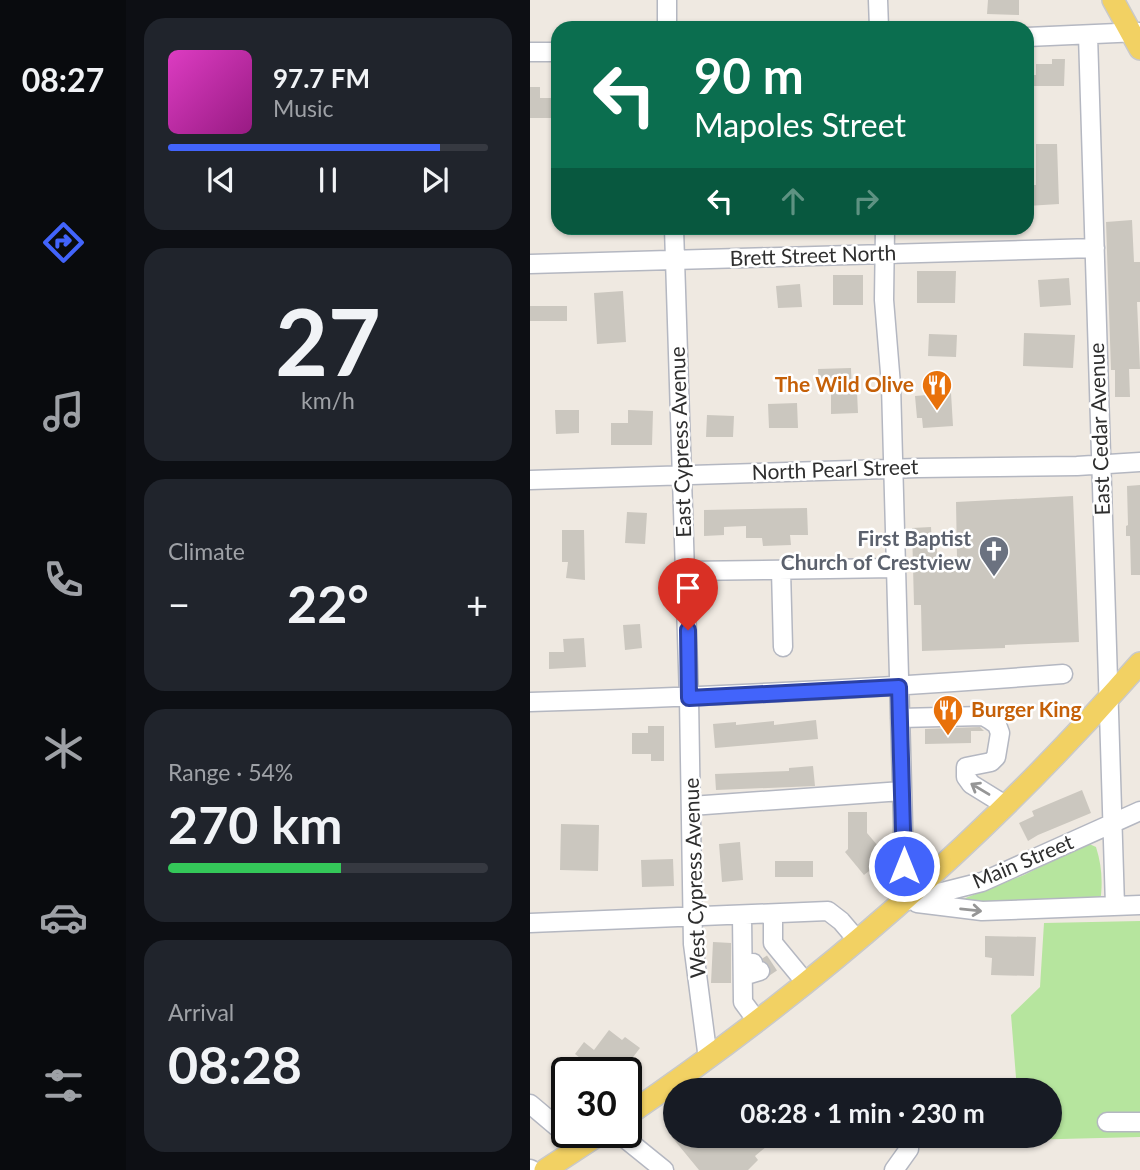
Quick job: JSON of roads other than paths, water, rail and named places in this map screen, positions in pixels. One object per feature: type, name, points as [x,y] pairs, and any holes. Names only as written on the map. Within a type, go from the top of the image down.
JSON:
[{"type":"main road","points":[[1113,0],[1137,38]]},
{"type":"main road","points":[[642,1100],[708,1059],[903,902],[1005,805],[1140,663]]},
{"type":"main road","points":[[545,1170],[579,1148]]},
{"type":"street","points":[[667,0],[667,21]]},
{"type":"street","points":[[878,0],[879,21]]},
{"type":"street","points":[[1034,37],[1088,35],[1137,38]]},
{"type":"street","name":"East Cedar Avenue","points":[[1088,35],[1115,905]]},
{"type":"street","points":[[530,52],[551,52]]},
{"type":"street","name":"East Cypress Avenue","points":[[674,235],[689,698]]},
{"type":"street","points":[[885,235],[884,300],[891,385],[903,902],[983,911],[1140,905]]},
{"type":"street","name":"Brett Street North","points":[[530,264],[1095,248]]},
{"type":"street","name":"North Pearl Street","points":[[530,480],[1140,462]]},
{"type":"street","points":[[686,571],[895,568]]},
{"type":"street","points":[[781,570],[783,646]]},
{"type":"street","points":[[530,702],[689,698],[899,687],[1063,674]]},
{"type":"street","name":"West Cypress Avenue","points":[[689,698],[693,944],[708,1059]]},
{"type":"street","points":[[900,718],[983,716],[997,725],[1000,733],[996,757],[990,762],[966,767],[966,777],[971,784],[1005,805]]},
{"type":"street","points":[[691,806],[902,791]]},
{"type":"street","name":"Main Street","points":[[903,902],[982,882],[1140,811]]},
{"type":"street","points":[[530,923],[828,911],[841,921],[857,941]]},
{"type":"street","points":[[757,1021],[743,1002],[763,961],[773,914]]},
{"type":"street","points":[[742,915],[742,934],[763,961],[806,982]]},
{"type":"street","points":[[742,934],[763,961]]},
{"type":"street","points":[[530,1104],[551,1122]]},
{"type":"street","points":[[1107,1122],[1140,1122]]},
{"type":"street","points":[[637,1148],[664,1170]]},
{"type":"street","points":[[895,1170],[909,1149]]},
{"type":"tunnel","points":[[760,971],[772,963]]},
{"type":"place","name":"The Wild Olive","points":[[937,412]]},
{"type":"place","name":"First Baptist Church of Crestview","points":[[994,578]]},
{"type":"place","name":"Burger King","points":[[948,737]]}]
